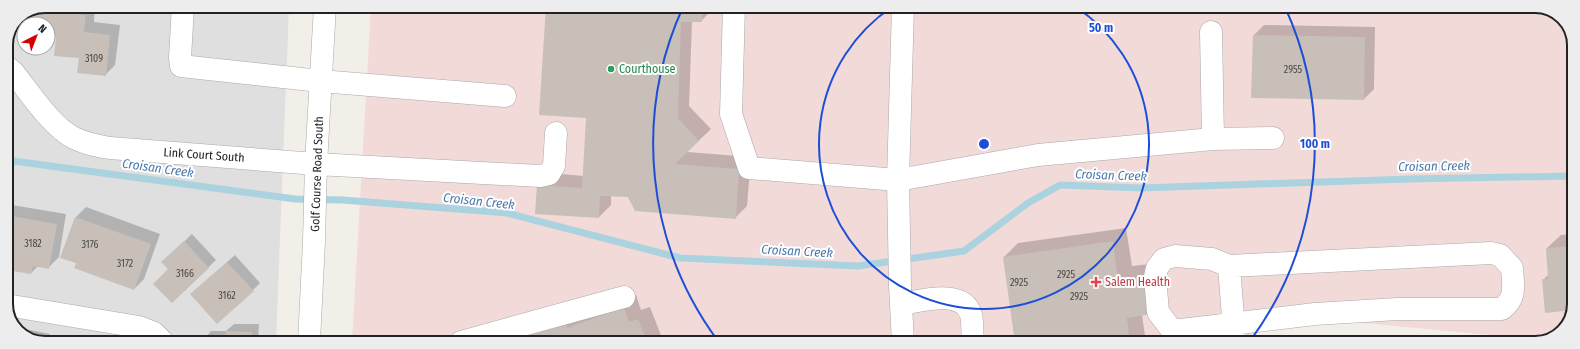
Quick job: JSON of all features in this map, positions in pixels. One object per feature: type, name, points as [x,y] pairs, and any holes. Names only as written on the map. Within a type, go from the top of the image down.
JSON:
[{"type":"street","points":[[183,13],[180,58],[181,66],[320,81],[506,96]]},
{"type":"street","name":"Golf Course Road South","points":[[308,336],[325,13]]},
{"type":"street","points":[[734,13],[731,114],[749,168],[898,180],[1038,155],[1213,139],[1273,138]]},
{"type":"street","points":[[903,13],[898,180],[900,294],[903,336]]},
{"type":"street","points":[[1211,32],[1213,139]]},
{"type":"street","name":"Link Court South","points":[[13,72],[57,126],[74,138],[92,145],[110,148],[316,164],[540,176],[549,174],[554,166],[556,133]]},
{"type":"street","points":[[1491,253],[1500,255],[1512,268],[1513,293],[1510,303],[1502,309],[1397,309],[1315,314],[1234,333],[1171,329],[1158,312],[1155,277],[1157,268],[1164,259],[1175,256],[1212,259],[1229,266],[1491,253]]},
{"type":"street","points":[[1229,266],[1234,333]]},
{"type":"street","points":[[900,294],[949,298],[964,303],[971,314],[973,336]]},
{"type":"street","points":[[483,336],[624,297]]},
{"type":"street","points":[[13,306],[139,327],[154,333],[157,336]]},
{"type":"shaded area","points":[[45,13],[289,13],[276,336],[45,336],[29,332],[18,322],[13,306],[13,45],[16,31],[16,56],[56,56],[56,16],[31,16]]},
{"type":"shaded area","points":[[371,13],[1535,13],[1551,17],[1559,24],[1565,33],[1567,43],[1567,304],[1565,316],[1559,325],[1551,332],[1541,335],[1501,336],[1312,318],[1246,336],[352,336]]},
{"type":"building","points":[[45,13],[86,15],[84,32],[110,35],[106,76],[77,73],[79,58],[54,56],[56,56],[56,16],[31,16]]},
{"type":"building","name":"Courthouse","points":[[546,13],[702,13],[702,22],[681,22],[678,118],[699,141],[675,164],[739,169],[736,219],[635,211],[628,197],[600,196],[599,218],[535,214],[537,185],[582,188],[586,118],[539,115]]},
{"type":"building","points":[[1253,35],[1365,37],[1364,100],[1251,98]]},
{"type":"building","points":[[13,216],[57,224],[49,269],[33,266],[31,274],[13,271]]},
{"type":"building","points":[[75,217],[151,244],[134,290],[74,268],[76,263],[60,258]]},
{"type":"building","points":[[184,241],[209,268],[172,303],[153,284],[168,269],[161,262]]},
{"type":"building","points":[[1113,241],[1118,280],[1145,276],[1151,314],[1127,318],[1129,336],[1014,336],[1003,257]]},
{"type":"building","points":[[1567,246],[1566,311],[1545,313],[1542,279],[1548,279],[1546,248]]},
{"type":"building","points":[[227,262],[254,291],[217,324],[190,294]]},
{"type":"building","points":[[624,307],[629,322],[638,319],[645,336],[515,336],[564,318],[567,328]]},
{"type":"building","points":[[226,331],[252,332],[252,336],[225,336]]},
{"type":"waterway","name":"Croisan Creek","points":[[13,161],[295,199],[343,200],[507,213],[680,258],[858,266],[964,251],[1028,203],[1060,185],[1141,188],[1410,179],[1567,176]]},
{"type":"place","name":"Courthouse","points":[[611,69]]},
{"type":"place","name":"Salem Health","points":[[1096,282]]}]
